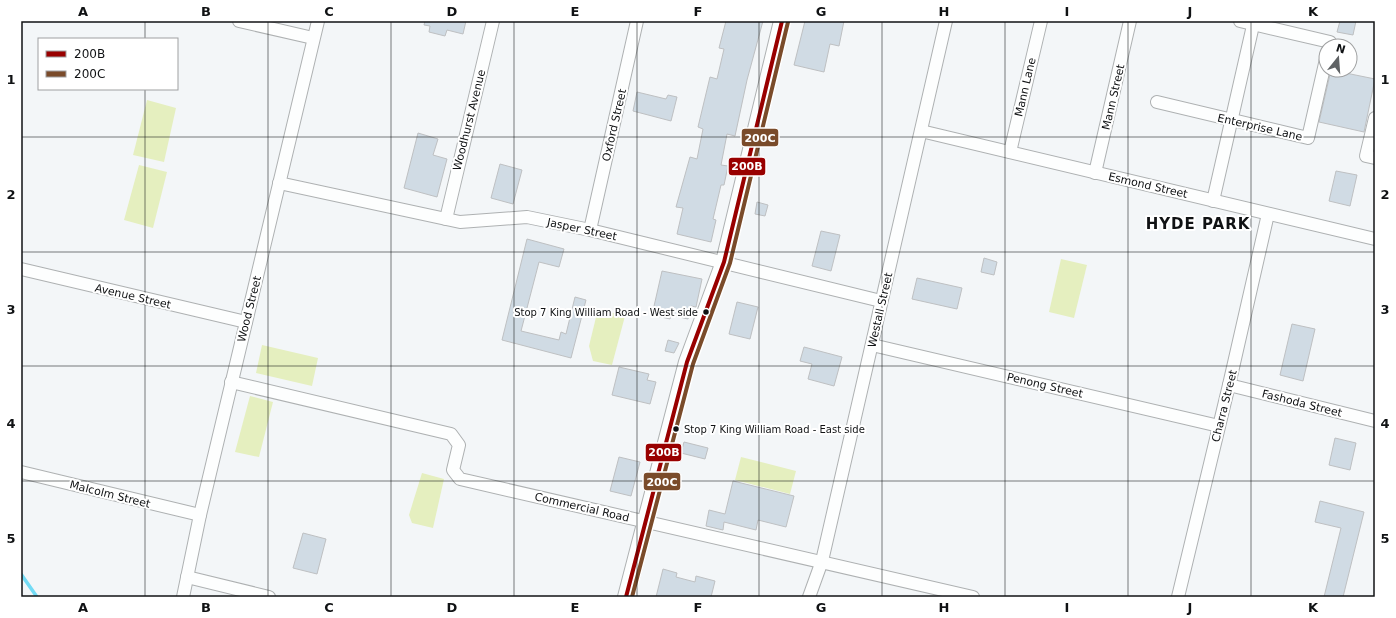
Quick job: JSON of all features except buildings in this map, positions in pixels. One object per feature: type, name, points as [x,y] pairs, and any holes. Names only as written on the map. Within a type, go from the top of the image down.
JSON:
[{"type":"main road","points":[[626,597],[687,362],[724,262],[782,21]]},
{"type":"street","points":[[238,21],[313,38]]},
{"type":"street","name":"Wood Street","points":[[183,597],[200,515],[231,382],[318,21]]},
{"type":"street","name":"Woodhurst Avenue","points":[[446,219],[493,21]]},
{"type":"street","name":"Oxford Street","points":[[590,230],[638,21]]},
{"type":"street","name":"Westall Street","points":[[809,597],[822,561],[881,301],[922,131],[946,21]]},
{"type":"street","name":"Mann Lane","points":[[1010,152],[1040,21]]},
{"type":"street","name":"Mann Street","points":[[1095,173],[1130,21]]},
{"type":"street","points":[[1240,21],[1318,39]]},
{"type":"street","points":[[1213,201],[1254,23]]},
{"type":"street","name":"Enterprise Lane","points":[[1157,102],[1308,138],[1322,78]]},
{"type":"street","points":[[1375,118],[1366,156],[1375,158]]},
{"type":"street","name":"Esmond Street","points":[[922,131],[1375,239]]},
{"type":"street","name":"Jasper Street","points":[[279,183],[460,222],[527,217],[590,230],[881,301]]},
{"type":"street","name":"Charra Street","points":[[1178,597],[1229,386],[1268,214]]},
{"type":"street","name":"Avenue Street","points":[[21,269],[246,322]]},
{"type":"street","name":"Penong Street","points":[[872,345],[1219,426]]},
{"type":"street","name":"Commercial Road","points":[[231,382],[451,434],[459,445],[453,470],[460,479],[822,561],[973,597]]},
{"type":"street","name":"Fashoda Street","points":[[1229,386],[1375,421]]},
{"type":"street","name":"Malcolm Street","points":[[21,472],[200,515]]},
{"type":"street","points":[[187,577],[269,597]]},
{"type":"green space","points":[[147,100],[176,108],[164,162],[133,155]]},
{"type":"green space","points":[[139,165],[167,172],[153,228],[124,220]]},
{"type":"green space","points":[[1061,259],[1087,265],[1074,318],[1049,312]]},
{"type":"green space","points":[[598,309],[625,316],[612,365],[593,361],[589,346]]},
{"type":"green space","points":[[262,345],[318,358],[312,386],[256,373]]},
{"type":"green space","points":[[250,396],[273,402],[259,457],[235,452]]},
{"type":"green space","points":[[741,457],[796,471],[790,494],[735,480]]},
{"type":"green space","points":[[422,473],[444,479],[433,528],[412,523],[409,515]]},
{"type":"waterway","points":[[21,574],[37,597]]},
{"type":"transit line","name":"200B","points":[[626,597],[687,362],[724,262],[782,21]]},
{"type":"transit line","name":"200C","points":[[632,597],[693,364],[730,263],[788,22]]},
{"type":"place","name":"Stop 7 King William Road - West side","points":[[706,312]]},
{"type":"place","name":"Stop 7 King William Road - East side","points":[[676,429]]},
{"type":"district","name":"HYDE PARK","points":[[1198,224]]}]
